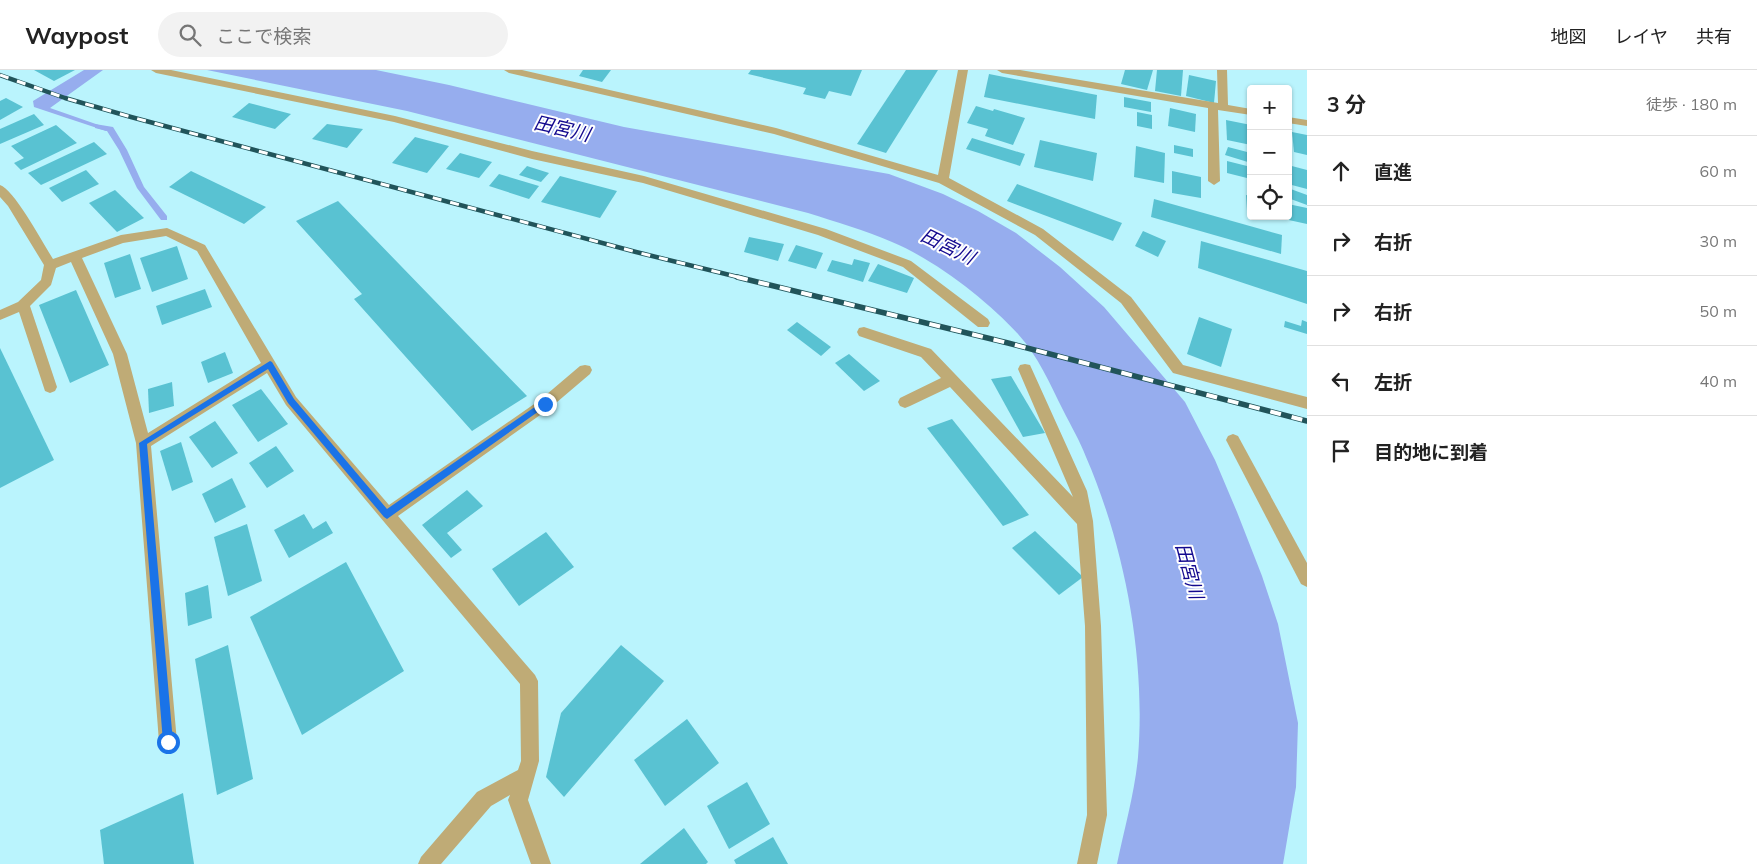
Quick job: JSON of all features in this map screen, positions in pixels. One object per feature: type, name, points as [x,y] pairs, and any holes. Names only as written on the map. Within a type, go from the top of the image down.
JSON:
[{"type":"street","points":[[156,70],[395,119],[532,155],[644,180],[822,232],[907,264],[982,323]]},
{"type":"street","points":[[508,70],[776,131],[943,180],[1039,232],[1126,300],[1178,369],[1307,403]]},
{"type":"street","points":[[943,180],[963,70]]},
{"type":"street","points":[[1002,70],[1247,111]]},
{"type":"street","points":[[1214,181],[1222,70]]},
{"type":"street","points":[[1292,121],[1307,123]]},
{"type":"street","points":[[0,189],[12,203],[50,265],[47,282],[23,305],[0,315]]},
{"type":"street","points":[[50,265],[121,239],[167,232],[201,248],[291,401],[529,681],[530,761],[518,800],[541,864]]},
{"type":"street","points":[[75,256],[120,354],[143,443],[168,742]]},
{"type":"street","points":[[23,305],[50,386]]},
{"type":"street","points":[[864,332],[926,353],[1085,521]]},
{"type":"street","points":[[143,443],[270,364]]},
{"type":"street","points":[[1025,369],[1079,491],[1085,521],[1093,626],[1097,815],[1087,864]]},
{"type":"street","points":[[387,515],[545,404],[585,370]]},
{"type":"street","points":[[905,402],[952,380]]},
{"type":"street","points":[[1233,440],[1307,579]]},
{"type":"street","points":[[428,864],[484,799],[525,776]]},
{"type":"water","points":[[84,70],[103,70],[50,108],[113,130],[106,131],[34,107],[33,101]]},
{"type":"water","name":"田宮川","points":[[207,70],[376,70],[449,85],[624,127],[889,174],[943,194],[1016,233],[1060,267],[1104,307],[1185,402],[1215,460],[1262,576],[1278,624],[1298,723],[1296,787],[1283,864],[1117,864],[1134,783],[1138,757],[1140,720],[1139,681],[1130,604],[1112,528],[1084,451],[1038,361],[1018,334],[960,282],[925,259],[892,242],[808,213],[407,111]]},
{"type":"building","points":[[34,70],[75,70],[54,81]]},
{"type":"building","points":[[583,70],[611,70],[602,82],[579,76]]},
{"type":"building","points":[[751,70],[862,70],[851,96],[829,91],[825,99],[803,94],[806,88],[748,74]]},
{"type":"building","points":[[906,70],[938,70],[886,153],[857,144]]},
{"type":"building","points":[[1125,70],[1153,70],[1147,90],[1121,84]]},
{"type":"building","points":[[1157,70],[1183,70],[1181,96],[1155,91]]},
{"type":"building","points":[[989,74],[1097,95],[1095,119],[984,97]]},
{"type":"building","points":[[1189,75],[1216,81],[1214,103],[1186,96]]},
{"type":"building","points":[[1124,97],[1151,102],[1151,112],[1124,107]]},
{"type":"building","points":[[6,98],[23,107],[0,120],[0,101]]},
{"type":"building","points":[[249,103],[291,114],[275,129],[232,117]]},
{"type":"building","points":[[976,106],[1025,118],[1013,145],[985,136],[988,129],[967,123]]},
{"type":"building","points":[[1170,108],[1196,114],[1195,132],[1168,126]]},
{"type":"building","points":[[1137,112],[1152,115],[1152,129],[1137,126]]},
{"type":"building","points":[[34,114],[44,125],[0,144],[0,129]]},
{"type":"building","points":[[1226,120],[1247,124],[1247,144],[1227,140]]},
{"type":"building","points":[[327,124],[363,129],[347,148],[312,139]]},
{"type":"building","points":[[56,125],[77,143],[21,170],[14,163],[24,158],[11,146]]},
{"type":"building","points":[[1292,132],[1307,135],[1307,155],[1294,152]]},
{"type":"building","points":[[415,137],[449,146],[427,173],[392,163]]},
{"type":"building","points":[[972,138],[1025,154],[1020,166],[966,149]]},
{"type":"building","points":[[1040,140],[1097,153],[1093,181],[1034,167]]},
{"type":"building","points":[[94,142],[107,154],[41,185],[28,173]]},
{"type":"building","points":[[1174,145],[1193,149],[1193,157],[1174,153]]},
{"type":"building","points":[[1136,146],[1165,153],[1164,183],[1134,177]]},
{"type":"building","points":[[1228,147],[1247,152],[1247,162],[1225,155]]},
{"type":"building","points":[[460,153],[492,162],[479,178],[446,169]]},
{"type":"building","points":[[1227,161],[1247,166],[1247,178],[1227,173]]},
{"type":"building","points":[[527,166],[549,173],[541,182],[519,175]]},
{"type":"building","points":[[1292,166],[1307,170],[1307,189],[1292,185]]},
{"type":"building","points":[[86,170],[99,184],[62,202],[49,188]]},
{"type":"building","points":[[191,171],[266,207],[244,224],[169,187]]},
{"type":"building","points":[[1172,171],[1201,177],[1201,198],[1172,193]]},
{"type":"building","points":[[499,174],[539,186],[529,199],[489,186]]},
{"type":"building","points":[[560,176],[617,191],[600,218],[541,202]]},
{"type":"building","points":[[1017,184],[1122,223],[1113,241],[1007,201]]},
{"type":"building","points":[[1292,189],[1307,195],[1307,205],[1292,199]]},
{"type":"building","points":[[115,190],[144,218],[117,232],[89,203]]},
{"type":"building","points":[[1154,199],[1282,235],[1281,254],[1151,217]]},
{"type":"building","points":[[338,201],[527,396],[472,431],[354,299],[362,294],[296,221]]},
{"type":"building","points":[[1292,205],[1307,208],[1307,224],[1289,220],[1292,220]]},
{"type":"building","points":[[1143,231],[1166,241],[1158,257],[1135,246]]},
{"type":"building","points":[[749,237],[784,244],[778,261],[744,252]]},
{"type":"building","points":[[1201,241],[1307,271],[1307,304],[1198,268]]},
{"type":"building","points":[[796,245],[823,253],[816,269],[788,261]]},
{"type":"building","points":[[177,246],[188,279],[152,292],[140,258]]},
{"type":"building","points":[[130,254],[141,289],[115,298],[104,263]]},
{"type":"building","points":[[854,259],[870,263],[863,282],[827,271],[832,260],[852,265]]},
{"type":"building","points":[[878,264],[914,278],[907,293],[868,281]]},
{"type":"building","points":[[205,289],[212,307],[162,325],[156,306]]},
{"type":"building","points":[[76,290],[109,365],[70,383],[39,305]]},
{"type":"building","points":[[1199,317],[1232,329],[1221,367],[1187,354]]},
{"type":"building","points":[[1302,320],[1307,322],[1307,334],[1284,327],[1285,321],[1301,326]]},
{"type":"building","points":[[797,322],[831,347],[821,356],[787,330]]},
{"type":"building","points":[[0,348],[54,460],[0,488]]},
{"type":"building","points":[[225,352],[233,373],[208,383],[201,362]]},
{"type":"building","points":[[849,354],[880,381],[864,391],[835,363]]},
{"type":"building","points":[[1011,376],[1045,433],[1023,437],[991,379]]},
{"type":"building","points":[[172,382],[174,406],[149,413],[148,389]]},
{"type":"building","points":[[261,389],[288,424],[258,442],[232,405]]},
{"type":"building","points":[[952,419],[1029,515],[1003,526],[927,428]]},
{"type":"building","points":[[215,421],[238,453],[212,468],[189,437]]},
{"type":"building","points":[[181,442],[193,482],[172,491],[160,451]]},
{"type":"building","points":[[276,446],[294,471],[267,488],[249,463]]},
{"type":"building","points":[[232,478],[246,507],[215,523],[202,494]]},
{"type":"building","points":[[467,490],[483,506],[447,533],[462,550],[451,558],[422,525]]},
{"type":"building","points":[[304,514],[313,529],[326,521],[333,533],[289,558],[274,530]]},
{"type":"building","points":[[247,524],[262,581],[228,596],[214,537]]},
{"type":"building","points":[[1035,531],[1083,577],[1059,595],[1012,548]]},
{"type":"building","points":[[546,532],[574,567],[519,606],[492,569]]},
{"type":"building","points":[[346,562],[404,671],[302,735],[250,617]]},
{"type":"building","points":[[208,585],[212,618],[188,626],[185,593]]},
{"type":"building","points":[[228,645],[253,779],[217,795],[195,659]]},
{"type":"building","points":[[621,645],[664,681],[564,797],[546,777],[561,713]]},
{"type":"building","points":[[687,719],[719,763],[665,806],[634,760]]},
{"type":"building","points":[[747,782],[770,824],[729,849],[707,806]]},
{"type":"building","points":[[183,793],[194,864],[104,864],[100,830]]},
{"type":"building","points":[[684,828],[708,862],[706,864],[640,864]]},
{"type":"building","points":[[773,837],[788,864],[736,864],[734,860]]},
{"type":"waterway","points":[[98,126],[110,129],[123,150],[141,188],[164,218]]},
{"type":"railway","points":[[0,75],[65,98],[131,117],[636,252],[742,278]]},
{"type":"railway","points":[[737,277],[1008,343],[1307,421]]},
{"type":"route","points":[[168,742],[143,443],[270,364],[291,401],[387,515],[545,404]]}]
